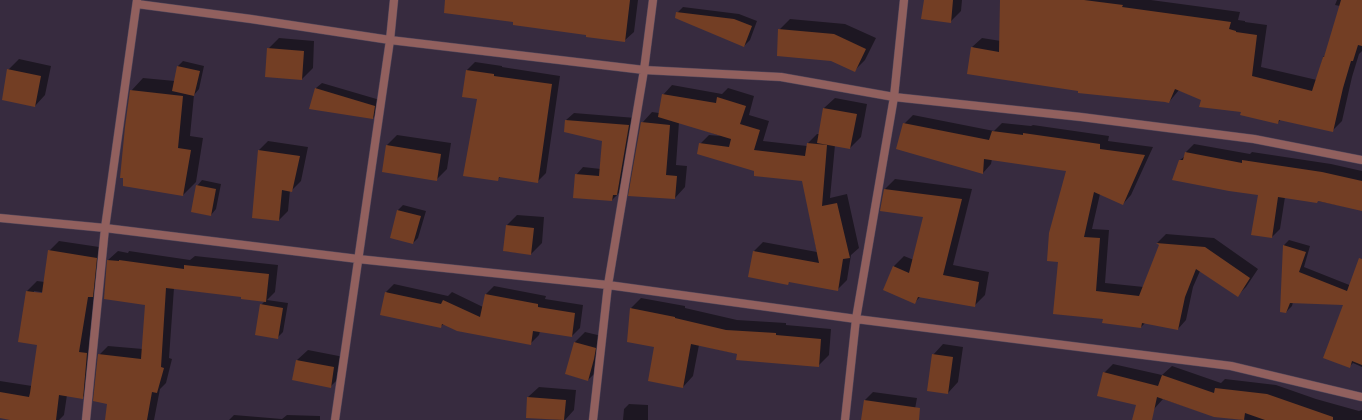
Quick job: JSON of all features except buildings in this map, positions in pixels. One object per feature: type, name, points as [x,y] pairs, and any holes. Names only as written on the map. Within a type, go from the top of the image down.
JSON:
[{"type":"street","points":[[335,420],[390,40],[394,0]]},
{"type":"street","points":[[593,420],[608,285],[644,70],[653,0]]},
{"type":"street","points":[[845,420],[856,319],[894,97],[904,0]]},
{"type":"street","points":[[86,420],[105,228],[137,2],[390,40],[644,70],[781,77],[894,97],[1081,116],[1254,139],[1362,160]]},
{"type":"street","points":[[0,218],[105,228],[358,258],[608,285],[856,319],[1231,366],[1362,397]]}]
